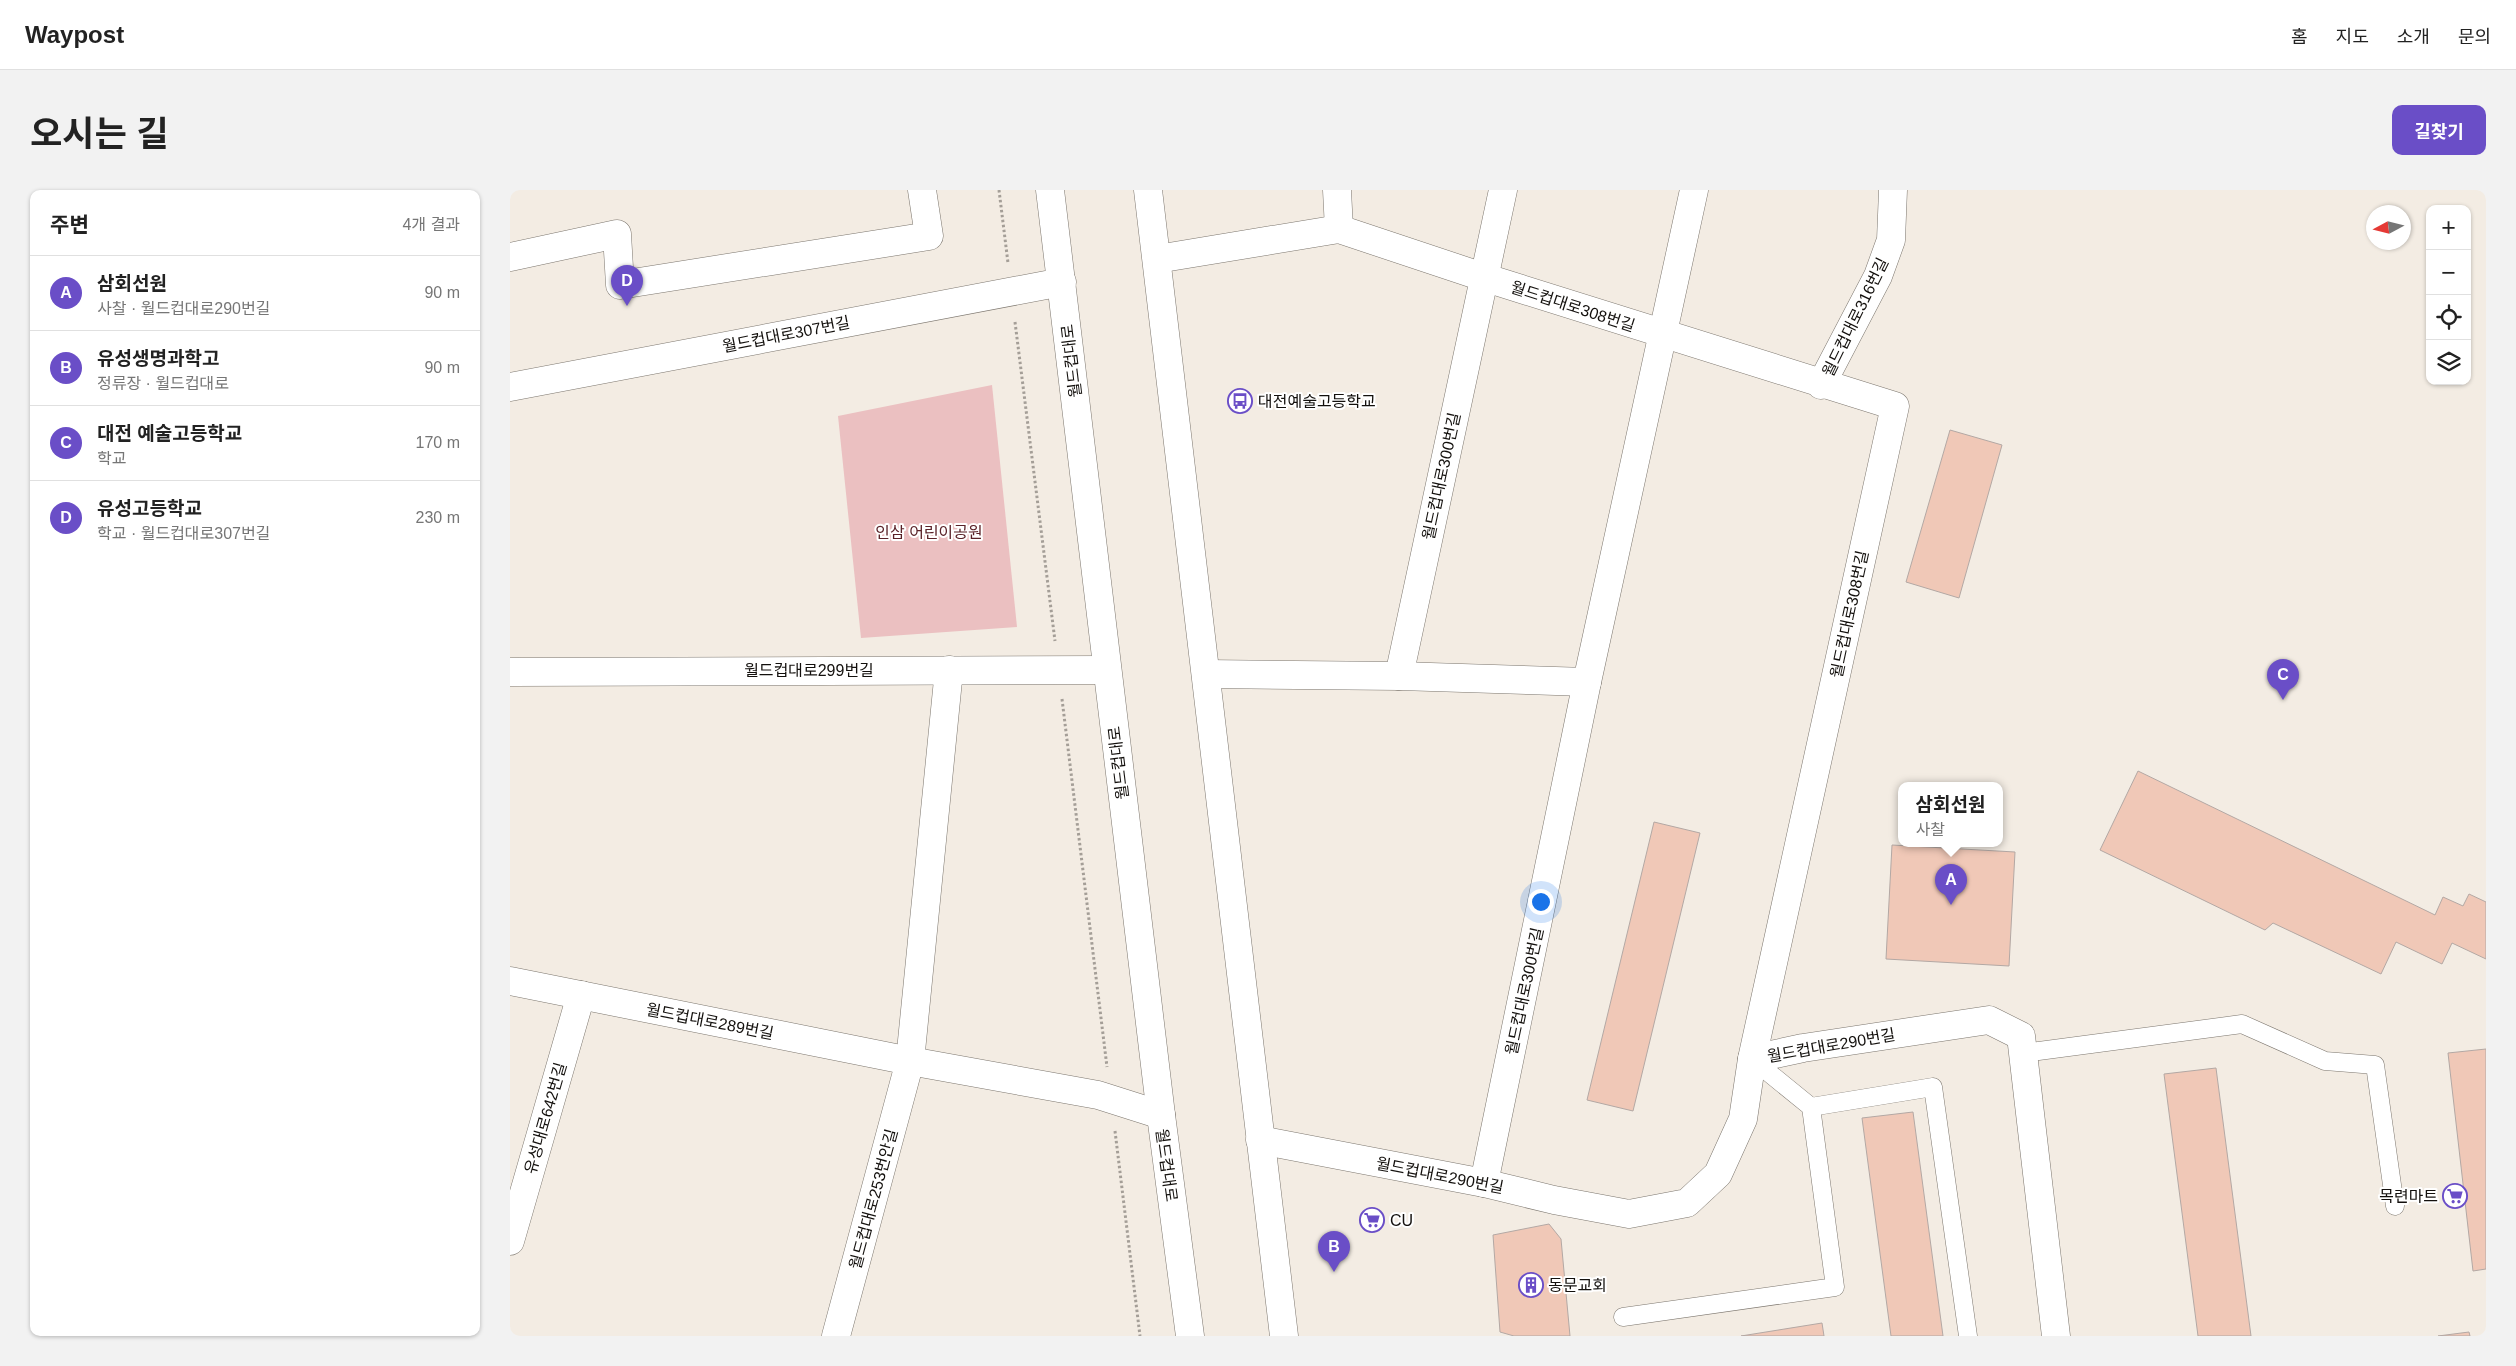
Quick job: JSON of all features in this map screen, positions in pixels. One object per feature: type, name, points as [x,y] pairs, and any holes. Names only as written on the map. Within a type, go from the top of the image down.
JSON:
[{"type":"street","points":[[510,256],[617,234],[620,285],[929,236],[922,190]]},
{"type":"street","name":"월드컵대로","points":[[1050,190],[1161,1115],[1190,1336]]},
{"type":"street","points":[[1148,190],[1284,1336]]},
{"type":"street","points":[[1337,190],[1338,229]]},
{"type":"street","points":[[1483,277],[1503,190]]},
{"type":"street","points":[[1663,334],[1694,190]]},
{"type":"street","name":"월드컵대로316번길","points":[[1821,385],[1878,276],[1891,240],[1893,190]]},
{"type":"street","name":"월드컵대로308번길","points":[[1157,259],[1338,229],[1821,385],[1895,406],[1752,1059]]},
{"type":"street","name":"월드컵대로300번길","points":[[1399,676],[1483,277]]},
{"type":"street","name":"월드컵대로307번길","points":[[510,387],[1062,282]]},
{"type":"street","name":"월드컵대로300번길","points":[[1484,1183],[1587,682],[1663,334]]},
{"type":"street","points":[[910,1061],[949,670]]},
{"type":"street","name":"월드컵대로299번길","points":[[510,672],[1107,670]]},
{"type":"street","points":[[1206,674],[1399,676],[1587,682]]},
{"type":"street","name":"월드컵대로289번길","points":[[510,981],[910,1061],[1098,1095],[1161,1115]]},
{"type":"street","name":"유성대로642번길","points":[[510,1241],[580,995]]},
{"type":"street","name":"월드컵대로290번길","points":[[1260,1140],[1484,1183],[1554,1200],[1629,1214],[1687,1203],[1718,1174],[1743,1118],[1752,1059],[1803,1048],[1989,1020],[2021,1036],[2056,1336]]},
{"type":"street","name":"월드컵대로253번안길","points":[[836,1336],[910,1061]]},
{"type":"lane","points":[[2024,1053],[2242,1024],[2325,1061],[2375,1064],[2395,1206]]},
{"type":"lane","points":[[1623,1317],[1835,1287],[1811,1107],[1752,1059]]},
{"type":"lane","points":[[1811,1107],[1933,1087],[1968,1336]]},
{"type":"path","points":[[999,190],[1006,249]]},
{"type":"path","points":[[1016,324],[1053,626]]},
{"type":"path","points":[[1063,708],[1103,1034]]},
{"type":"path","points":[[1116,1142],[1140,1336]]},
{"type":"green space","name":"인삼 어린이공원","points":[[992,385],[1017,627],[861,638],[838,416]]},
{"type":"building","points":[[1950,430],[2002,445],[1959,598],[1906,582]]},
{"type":"building","points":[[2138,771],[2435,915],[2443,897],[2463,906],[2469,894],[2486,902],[2486,959],[2452,943],[2442,964],[2396,942],[2381,974],[2273,923],[2265,930],[2100,850]]},
{"type":"building","points":[[1654,822],[1700,833],[1633,1111],[1587,1100]]},
{"type":"building","points":[[1892,845],[1898,845],[1898,847],[2015,852],[2009,966],[1886,959]]},
{"type":"building","points":[[2486,1049],[2486,1269],[2473,1271],[2448,1053]]},
{"type":"building","points":[[2216,1068],[2251,1336],[2198,1336],[2164,1074]]},
{"type":"building","points":[[1913,1112],[1943,1336],[1891,1336],[1862,1118]]},
{"type":"building","name":"동문교회","points":[[1549,1224],[1561,1239],[1570,1336],[1514,1336],[1500,1332],[1493,1235]]},
{"type":"building","points":[[1822,1323],[1824,1336],[1741,1336]]},
{"type":"building","points":[[2469,1332],[2470,1336],[2438,1336]]},
{"type":"place","name":"유성고등학교","points":[[627,306]]},
{"type":"place","name":"대전예술고등학교","points":[[1240,401]]},
{"type":"place","name":"대전 예술고등학교","points":[[2283,700]]},
{"type":"place","name":"삼회선원","points":[[1951,905]]},
{"type":"place","name":"목련마트","points":[[2455,1196]]},
{"type":"place","name":"CU","points":[[1372,1220]]},
{"type":"place","name":"유성생명과학고","points":[[1334,1272]]},
{"type":"place","name":"동문교회","points":[[1531,1285]]}]
